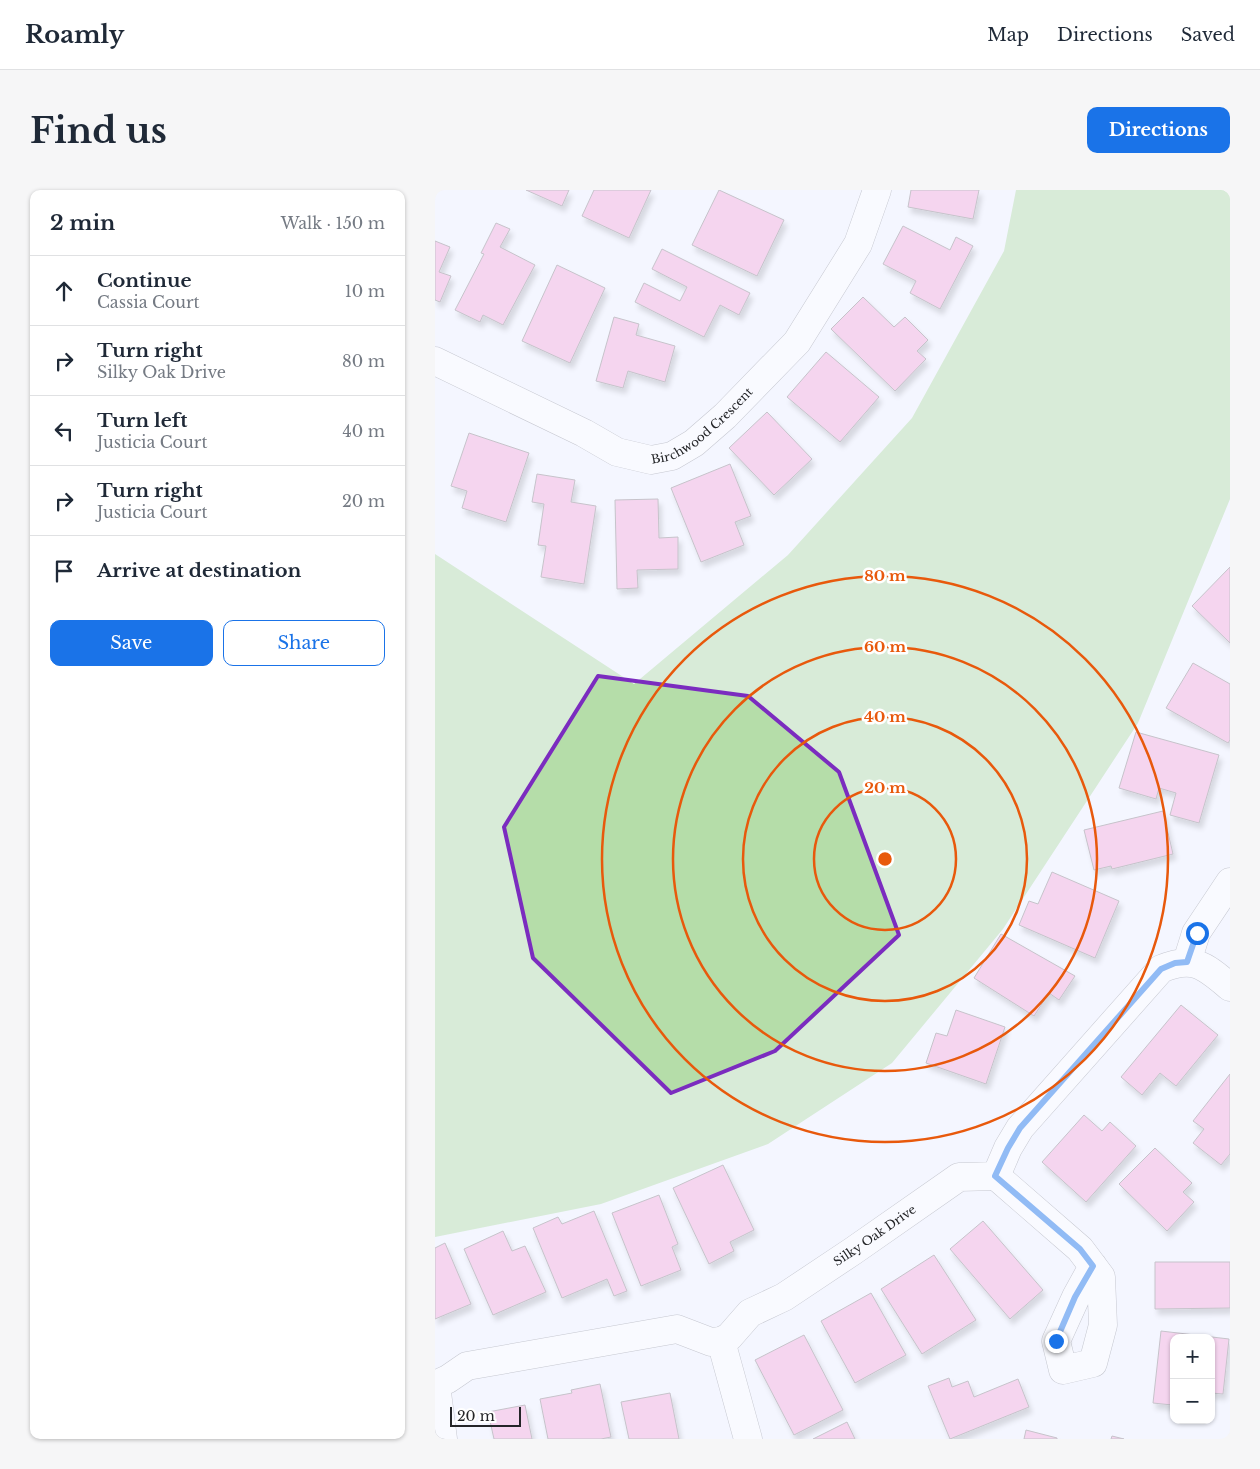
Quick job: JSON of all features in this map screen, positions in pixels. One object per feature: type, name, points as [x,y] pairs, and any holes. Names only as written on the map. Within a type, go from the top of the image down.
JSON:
[{"type":"street","name":"Birchwood Crescent","points":[[435,361],[584,433],[617,452],[651,460],[672,456],[694,443],[725,416],[797,342],[858,244],[877,190]]},
{"type":"street","points":[[1187,962],[1197,933],[1230,882]]},
{"type":"street","points":[[1093,1266],[1080,1249],[995,1176],[1008,1148],[1020,1128],[1161,969],[1175,963],[1187,962],[1203,966],[1230,987]]},
{"type":"street","name":"Silky Oak Drive","points":[[721,1341],[729,1337],[750,1314],[791,1292],[959,1176],[995,1176]]},
{"type":"street","points":[[443,1439],[435,1385],[467,1366],[677,1329],[711,1342],[721,1341],[748,1439]]},
{"type":"highlighted area","points":[[598,676],[748,696],[839,772],[899,935],[775,1051],[671,1093],[533,958],[504,827]]},
{"type":"green space","points":[[1016,190],[1230,190],[1230,499],[1138,723],[1003,929],[892,1063],[768,1144],[601,1204],[435,1237],[435,554],[634,684],[788,555],[912,418],[1004,251]]},
{"type":"building","points":[[526,190],[569,190],[562,206]]},
{"type":"building","points":[[594,190],[651,190],[629,238],[582,216]]},
{"type":"building","points":[[719,190],[784,220],[757,276],[692,245]]},
{"type":"building","points":[[911,190],[979,190],[973,219],[908,207]]},
{"type":"building","points":[[496,223],[510,229],[500,247],[535,265],[503,325],[483,315],[480,322],[455,310],[484,254],[481,253]]},
{"type":"building","points":[[903,226],[950,250],[956,237],[973,246],[940,309],[910,293],[916,281],[883,264]]},
{"type":"building","points":[[435,241],[450,247],[439,272],[451,276],[440,302],[435,300]]},
{"type":"building","points":[[662,249],[750,293],[739,315],[720,305],[704,337],[635,302],[644,283],[680,301],[687,287],[652,269]]},
{"type":"building","points":[[557,265],[605,288],[570,363],[522,341]]},
{"type":"building","points":[[863,297],[894,327],[905,317],[928,340],[917,351],[926,359],[895,391],[831,329]]},
{"type":"building","points":[[614,317],[639,324],[636,335],[675,346],[665,382],[628,371],[623,388],[596,381]]},
{"type":"building","points":[[826,352],[879,397],[840,442],[787,397]]},
{"type":"building","points":[[767,412],[812,459],[774,495],[729,448]]},
{"type":"building","points":[[469,433],[529,453],[506,522],[462,508],[467,491],[451,486]]},
{"type":"building","points":[[730,464],[751,516],[735,522],[744,545],[701,562],[671,488]]},
{"type":"building","points":[[537,474],[575,480],[571,502],[596,506],[584,584],[541,577],[546,546],[538,545],[544,504],[532,502]]},
{"type":"building","points":[[658,499],[659,538],[678,537],[678,569],[637,570],[638,588],[617,589],[615,500]]},
{"type":"building","points":[[1230,567],[1230,643],[1192,606]]},
{"type":"building","points":[[1193,663],[1230,684],[1230,740],[1228,743],[1166,708]]},
{"type":"building","points":[[1136,732],[1219,755],[1199,823],[1170,815],[1176,793],[1159,788],[1156,799],[1119,788]]},
{"type":"building","points":[[1163,811],[1173,854],[1112,869],[1111,866],[1094,870],[1084,830]]},
{"type":"building","points":[[1052,872],[1119,901],[1095,958],[1019,925],[1029,901],[1038,904]]},
{"type":"building","points":[[1001,934],[1075,976],[1059,1000],[1049,993],[1034,1016],[974,978]]},
{"type":"building","points":[[1181,1005],[1218,1035],[1176,1086],[1160,1073],[1142,1095],[1121,1077]]},
{"type":"building","points":[[956,1010],[1005,1027],[986,1084],[926,1063],[936,1033],[947,1036]]},
{"type":"building","points":[[1230,1074],[1230,1154],[1221,1165],[1193,1143],[1204,1129],[1193,1121]]},
{"type":"building","points":[[1084,1115],[1102,1131],[1110,1122],[1136,1146],[1086,1202],[1042,1162]]},
{"type":"building","points":[[1155,1148],[1192,1183],[1183,1192],[1194,1202],[1167,1231],[1119,1184]]},
{"type":"building","points":[[723,1165],[754,1230],[730,1242],[734,1251],[709,1264],[673,1188]]},
{"type":"building","points":[[659,1195],[678,1244],[672,1247],[681,1270],[641,1286],[612,1213]]},
{"type":"building","points":[[594,1211],[627,1291],[614,1296],[607,1279],[562,1298],[533,1228],[558,1217],[562,1224]]},
{"type":"building","points":[[983,1221],[1043,1290],[1010,1319],[950,1249]]},
{"type":"building","points":[[503,1231],[512,1251],[525,1246],[546,1292],[493,1315],[464,1249]]},
{"type":"building","points":[[445,1243],[471,1304],[435,1319],[435,1248]]},
{"type":"building","points":[[934,1255],[976,1320],[922,1354],[881,1289]]},
{"type":"building","points":[[1155,1262],[1230,1262],[1230,1308],[1155,1309]]},
{"type":"building","points":[[871,1293],[906,1355],[855,1383],[821,1321]]},
{"type":"building","points":[[1161,1331],[1186,1334],[1170,1334],[1170,1405],[1153,1403]]},
{"type":"building","points":[[804,1335],[843,1410],[794,1435],[755,1360]]},
{"type":"building","points":[[1215,1337],[1229,1339],[1223,1394],[1215,1393]]},
{"type":"building","points":[[949,1378],[952,1387],[968,1381],[974,1397],[1018,1379],[1029,1407],[950,1439],[928,1386]]},
{"type":"building","points":[[600,1384],[611,1437],[601,1439],[548,1439],[540,1399],[572,1393],[571,1390]]},
{"type":"building","points":[[670,1393],[679,1439],[629,1439],[621,1402]]},
{"type":"building","points":[[525,1405],[532,1439],[494,1439],[488,1412]]},
{"type":"building","points":[[847,1422],[855,1439],[813,1439]]},
{"type":"building","points":[[1026,1430],[1057,1438],[1057,1439],[1024,1439]]},
{"type":"building","points":[[1112,1436],[1124,1439],[1111,1439]]},
{"type":"route","points":[[1056,1341],[1075,1297],[1093,1266],[1080,1249],[995,1176],[1020,1128],[1161,969],[1175,963],[1187,962],[1197,933]]}]
